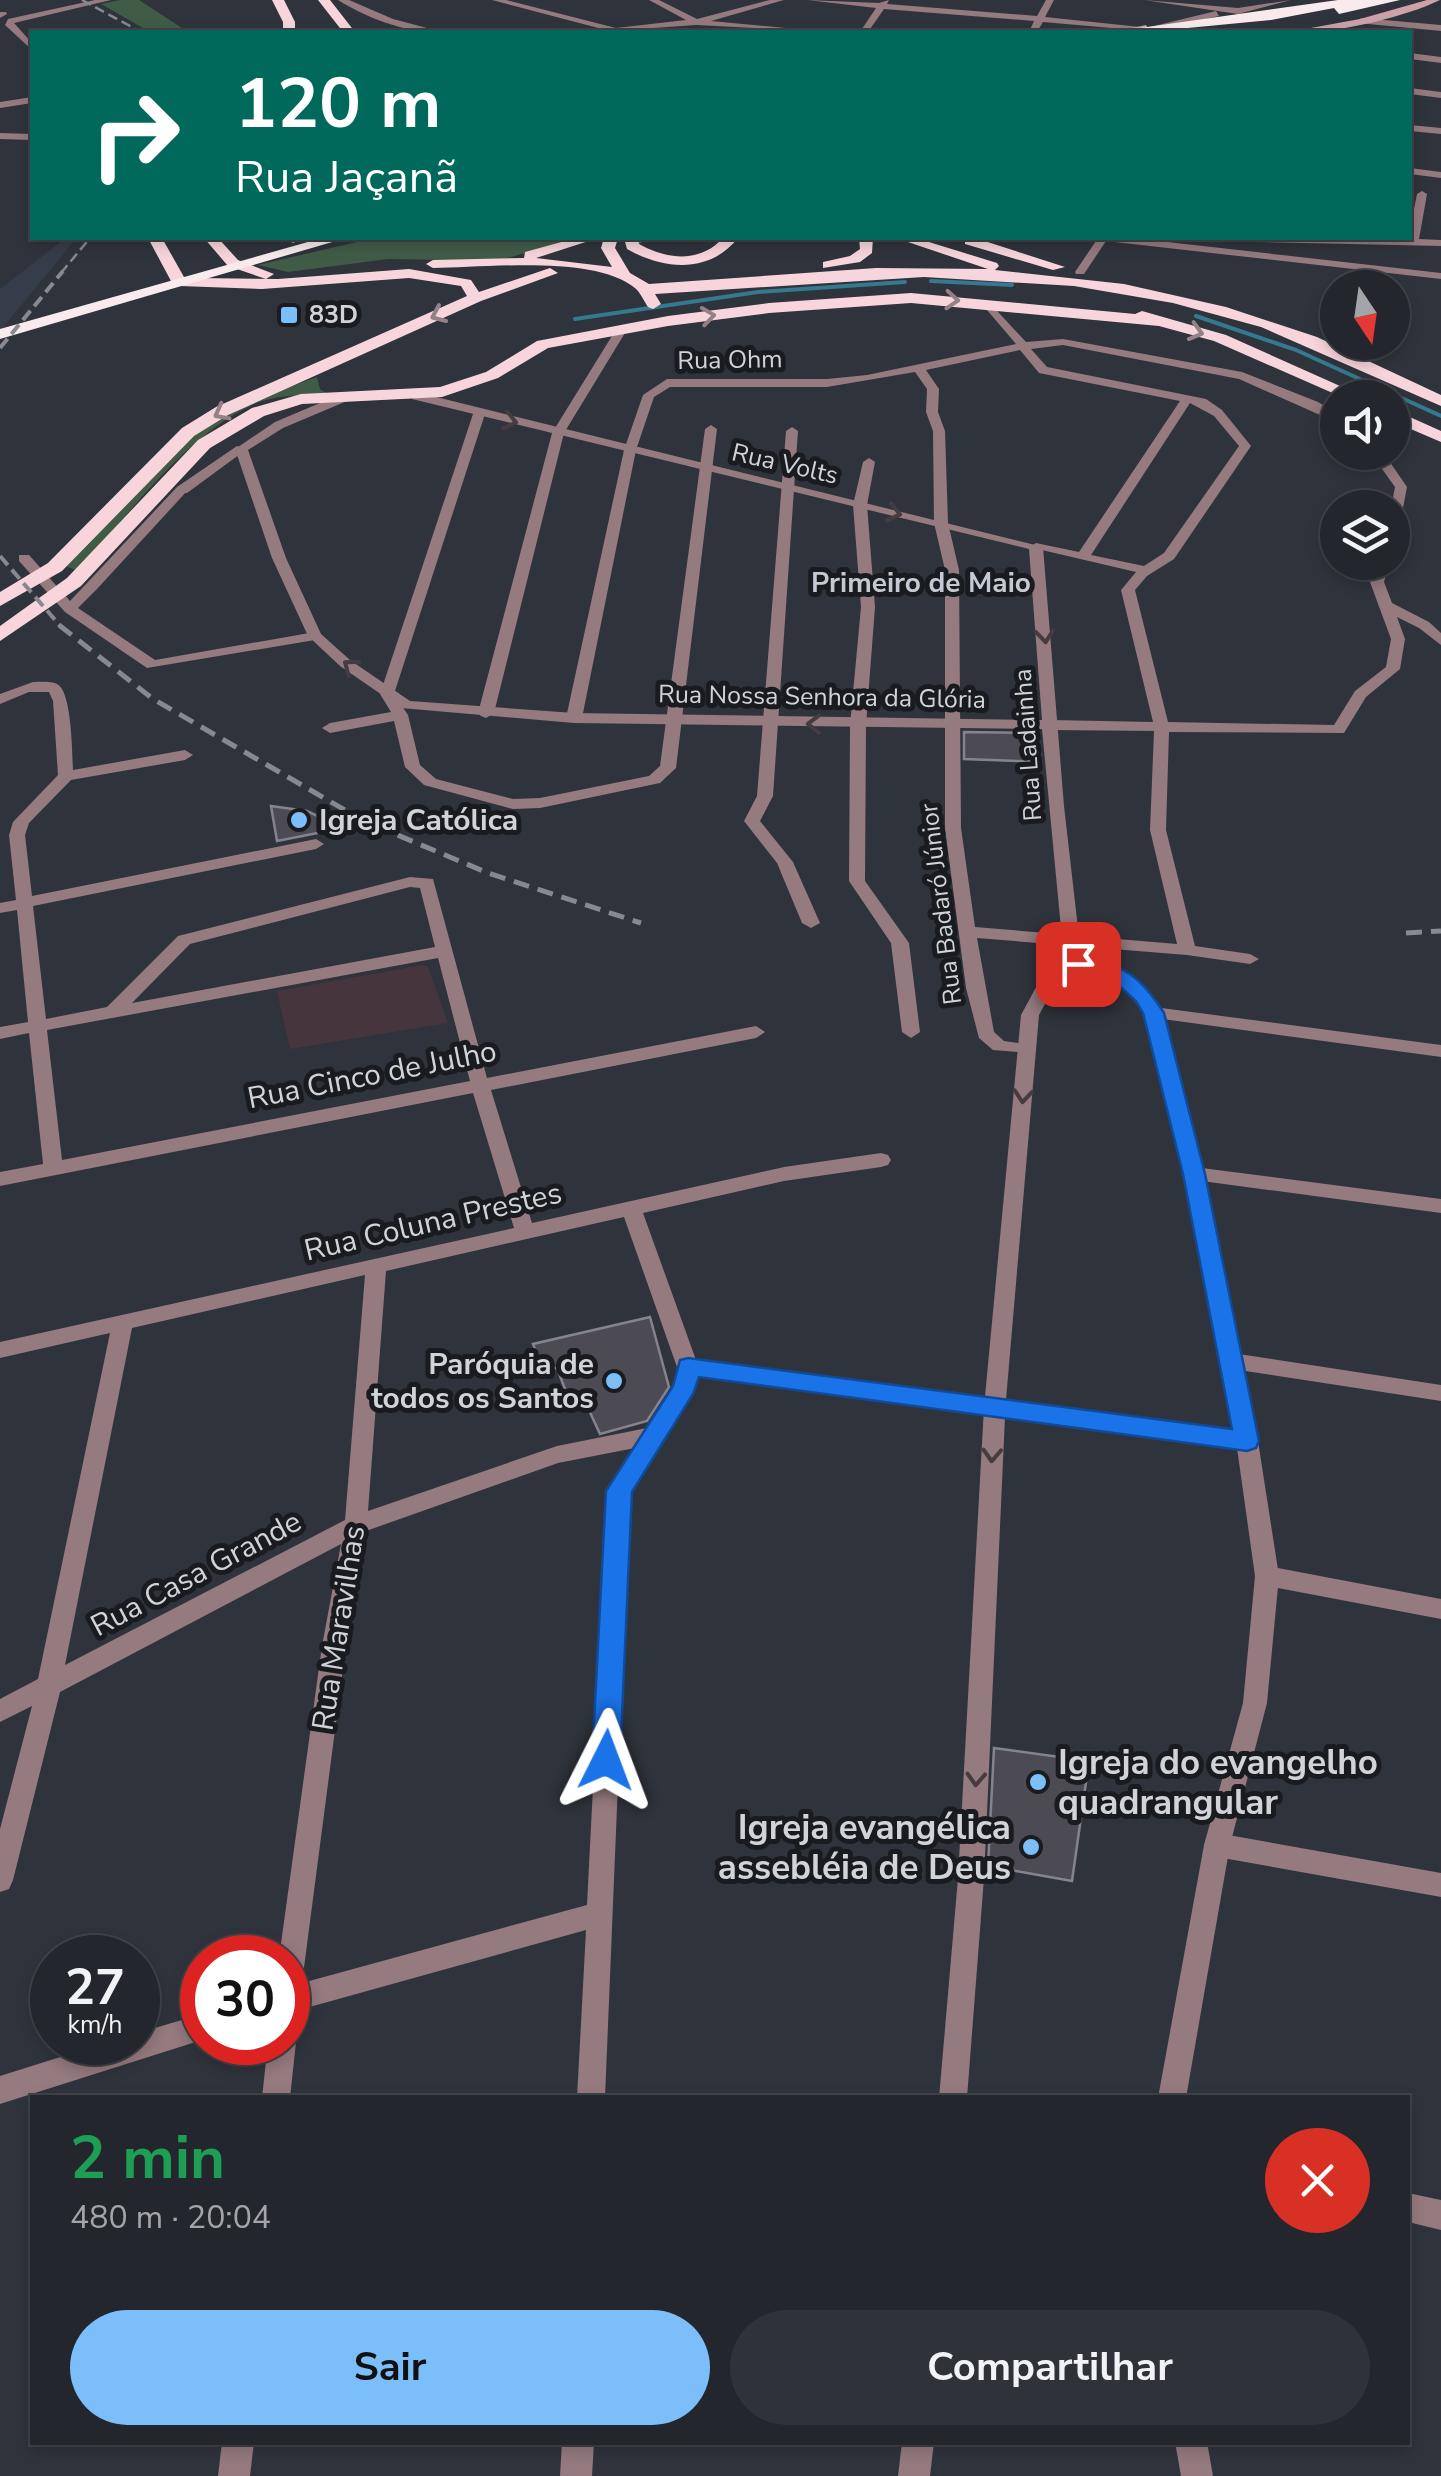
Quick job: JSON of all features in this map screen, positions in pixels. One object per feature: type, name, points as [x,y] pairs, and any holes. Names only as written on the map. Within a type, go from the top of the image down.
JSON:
[{"type":"highway","points":[[278,0],[289,27]]},
{"type":"highway","points":[[1184,30],[1359,0]]},
{"type":"highway","points":[[1224,30],[1394,0]]},
{"type":"highway","points":[[319,4],[347,30]]},
{"type":"highway","points":[[1150,28],[1272,16]]},
{"type":"highway","points":[[156,240],[179,280],[281,284],[398,274],[437,276],[466,283],[476,298]]},
{"type":"highway","points":[[213,240],[233,263],[258,273],[291,275],[383,265],[502,264],[592,267],[628,275],[715,280],[833,264],[902,263],[915,266],[915,286]]},
{"type":"highway","points":[[0,324],[289,243],[330,240]]},
{"type":"highway","points":[[502,264],[584,240]]},
{"type":"highway","points":[[610,240],[608,248],[651,306]]},
{"type":"highway","points":[[631,240],[632,246],[646,254],[681,261],[712,256],[729,240]]},
{"type":"highway","points":[[833,264],[862,254],[867,250],[866,240]]},
{"type":"highway","points":[[909,240],[1246,350],[1320,381]]},
{"type":"highway","points":[[966,240],[1074,270],[1209,298],[1320,336]]},
{"type":"highway","points":[[997,240],[1074,270]]},
{"type":"highway","points":[[0,334],[289,243]]},
{"type":"highway","points":[[0,600],[55,567],[188,432],[222,411],[476,298],[545,274],[592,267]]},
{"type":"highway","points":[[2,633],[83,584],[204,444],[258,412],[301,399],[442,392],[492,375],[543,344],[618,333],[651,306],[743,284],[880,272],[1003,275],[1176,300],[1266,324],[1441,401]]},
{"type":"highway","points":[[651,306],[770,308],[915,286],[987,303],[1158,321]]},
{"type":"highway","points":[[1379,360],[1441,388]]},
{"type":"highway","points":[[328,364],[325,376],[345,388],[396,397]]},
{"type":"highway","points":[[1410,422],[1441,437]]},
{"type":"main road","points":[[1309,30],[1439,0]]},
{"type":"main road","points":[[1134,30],[1150,28]]},
{"type":"street","points":[[1,13],[103,0]]},
{"type":"street","points":[[342,0],[390,20],[430,30]]},
{"type":"street","points":[[496,0],[614,30]]},
{"type":"street","points":[[653,0],[696,27],[780,0]]},
{"type":"street","points":[[811,0],[1150,28],[1286,0]]},
{"type":"street","points":[[1034,30],[1050,0]]},
{"type":"street","points":[[1148,0],[1234,10]]},
{"type":"street","points":[[30,45],[8,24],[86,2]]},
{"type":"street","points":[[865,30],[882,3]]},
{"type":"street","points":[[319,4],[354,6]]},
{"type":"street","points":[[1,13],[33,14]]},
{"type":"street","points":[[1361,21],[1441,28]]},
{"type":"street","points":[[638,30],[773,30]]},
{"type":"street","points":[[1412,56],[1441,60]]},
{"type":"street","points":[[1412,91],[1441,95]]},
{"type":"street","points":[[0,106],[30,100]]},
{"type":"street","points":[[1412,128],[1441,131]]},
{"type":"street","points":[[0,136],[30,136]]},
{"type":"street","points":[[1412,171],[1441,175]]},
{"type":"street","points":[[1413,241],[1422,194]]},
{"type":"street","points":[[1074,270],[1104,240]]},
{"type":"street","points":[[1124,240],[1441,276]]},
{"type":"street","points":[[1362,240],[1441,244]]},
{"type":"street","points":[[987,303],[1043,370],[1202,402],[1218,412],[1244,446],[1169,556],[1146,570],[1128,590],[1162,728],[1158,830],[1187,950]]},
{"type":"street","points":[[486,714],[558,433],[592,368],[618,333]]},
{"type":"street","name":"Rua Ohm","points":[[574,718],[630,450],[649,394],[667,383],[827,382],[1063,342],[1242,376],[1320,408]]},
{"type":"street","points":[[1242,376],[1246,350]]},
{"type":"street","name":"Rua Badaró Júnior","points":[[918,368],[933,389],[932,412],[939,431],[942,523],[952,570],[952,828],[970,932],[975,988],[985,1034],[999,1046],[1027,1050]]},
{"type":"street","name":"Rua Volts","points":[[416,396],[704,468],[1146,570]]},
{"type":"street","points":[[70,610],[83,584],[182,490],[279,425],[350,398]]},
{"type":"street","points":[[279,425],[301,399]]},
{"type":"street","points":[[1083,557],[1187,399]]},
{"type":"street","points":[[387,694],[479,414]]},
{"type":"street","points":[[241,449],[279,558],[315,636],[387,694],[400,715],[413,767],[430,782],[513,804],[540,803],[654,780],[668,768],[711,429]]},
{"type":"street","points":[[792,431],[765,796],[752,822],[785,862],[811,923]]},
{"type":"street","points":[[870,462],[860,505],[868,607],[858,725],[857,881],[900,943],[911,1032]]},
{"type":"street","name":"Rua Ladainha","points":[[1036,547],[1056,806],[1071,939]]},
{"type":"street","points":[[24,558],[70,610],[152,665],[315,636]]},
{"type":"street","points":[[1377,580],[1386,606],[1424,625],[1441,641]]},
{"type":"street","name":"Rua Nossa Senhora da Glória","points":[[387,694],[424,708],[574,718],[1320,732],[1339,730],[1360,694],[1393,669],[1398,639],[1386,606]]},
{"type":"street","points":[[0,700],[20,688],[55,688],[60,700],[66,776]]},
{"type":"street","points":[[330,728],[400,715]]},
{"type":"street","points":[[53,1168],[23,903],[17,835],[20,822],[66,776],[185,755]]},
{"type":"street","points":[[0,908],[316,844]]},
{"type":"street","points":[[112,1013],[184,940],[421,881],[430,889],[480,1085],[525,1232]]},
{"type":"street","points":[[970,932],[1250,959]]},
{"type":"street","points":[[953,2095],[971,1878],[994,1407],[1030,1015],[1071,939]]},
{"type":"street","points":[[1071,939],[1143,996],[1154,1013],[1194,1174],[1232,1361],[1266,1576],[1256,1703],[1216,1845],[1173,2095]]},
{"type":"street","points":[[0,1033],[444,951]]},
{"type":"street","points":[[1056,968],[1092,964],[1110,968]]},
{"type":"street","points":[[1154,1013],[1441,1051]]},
{"type":"street","name":"Rua Cinco de Julho","points":[[0,1179],[756,1032]]},
{"type":"street","name":"Rua Coluna Prestes","points":[[0,1350],[784,1174],[881,1160]]},
{"type":"street","points":[[1194,1174],[1441,1206]]},
{"type":"street","points":[[591,2095],[619,1491],[684,1387],[688,1367],[631,1208]]},
{"type":"street","name":"Rua Maravilhas","points":[[295,1935],[334,1646],[356,1525],[376,1265]]},
{"type":"street","points":[[0,1880],[49,1686],[123,1322]]},
{"type":"street","points":[[1232,1361],[1441,1392]]},
{"type":"street","points":[[688,1367],[1247,1441]]},
{"type":"street","name":"Rua Casa Grande","points":[[0,1711],[356,1525],[558,1455],[655,1434]]},
{"type":"street","points":[[1266,1576],[1441,1609]]},
{"type":"street","points":[[1216,1845],[1441,1885]]},
{"type":"street","points":[[310,1994],[598,1914]]},
{"type":"street","points":[[0,2090],[180,2033]]},
{"type":"street","points":[[276,2095],[280,2065]]},
{"type":"street","points":[[1410,2208],[1441,2215]]},
{"type":"street","points":[[234,2476],[238,2445]]},
{"type":"street","points":[[576,2476],[578,2445]]},
{"type":"street","points":[[914,2476],[918,2445]]},
{"type":"street","points":[[1192,2445],[1197,2476]]},
{"type":"shaded area","points":[[63,240],[74,241],[0,331],[0,289]]},
{"type":"shaded area","points":[[428,967],[448,1023],[290,1049],[277,991]]},
{"type":"green space","points":[[139,0],[185,30],[146,30],[101,4]]},
{"type":"green space","points":[[365,240],[571,240],[497,261],[388,259],[288,272],[258,265]]},
{"type":"green space","points":[[317,377],[320,389],[329,395],[271,399],[226,420],[179,458],[75,570],[66,566],[199,430],[259,398]]},
{"type":"building","points":[[964,732],[1038,733],[1041,762],[964,759]]},
{"type":"building","name":"Igreja Católica","points":[[271,806],[307,811],[343,828],[277,841]]},
{"type":"building","name":"Paróquia de todos os Santos","points":[[650,1317],[669,1387],[647,1421],[600,1434],[582,1395],[568,1397],[557,1368],[543,1370],[533,1344]]},
{"type":"building","points":[[994,1748],[1089,1761],[1072,1881],[988,1866]]},
{"type":"waterway","points":[[638,243],[644,240]]},
{"type":"waterway","points":[[931,281],[1012,285]]},
{"type":"waterway","points":[[575,319],[758,292],[905,282]]},
{"type":"waterway","points":[[1196,316],[1296,350],[1441,416]]},
{"type":"railway","points":[[82,0],[137,30]]},
{"type":"railway","points":[[61,273],[88,240]]},
{"type":"railway","points":[[0,348],[63,271]]},
{"type":"railway","points":[[0,556],[60,626]]},
{"type":"railway","points":[[60,626],[153,699],[364,821],[488,873],[641,923]]},
{"type":"railway","points":[[1406,933],[1441,931]]},
{"type":"place","name":"83D","points":[[289,315]]},
{"type":"place","name":"Igreja Católica","points":[[299,820]]},
{"type":"place","name":"Paróquia de todos os Santos","points":[[614,1381]]},
{"type":"place","name":"Igreja do evangelho quadrangular","points":[[1038,1782]]},
{"type":"place","name":"Igreja evangélica assebléia de Deus","points":[[1031,1847]]},
{"type":"district","name":"Primeiro de Maio","points":[[921,583]]},
{"type":"route","points":[[606,1760],[619,1491],[684,1387],[688,1367],[1247,1441],[1194,1174],[1154,1013],[1143,996],[1110,968],[1078,964]]}]
